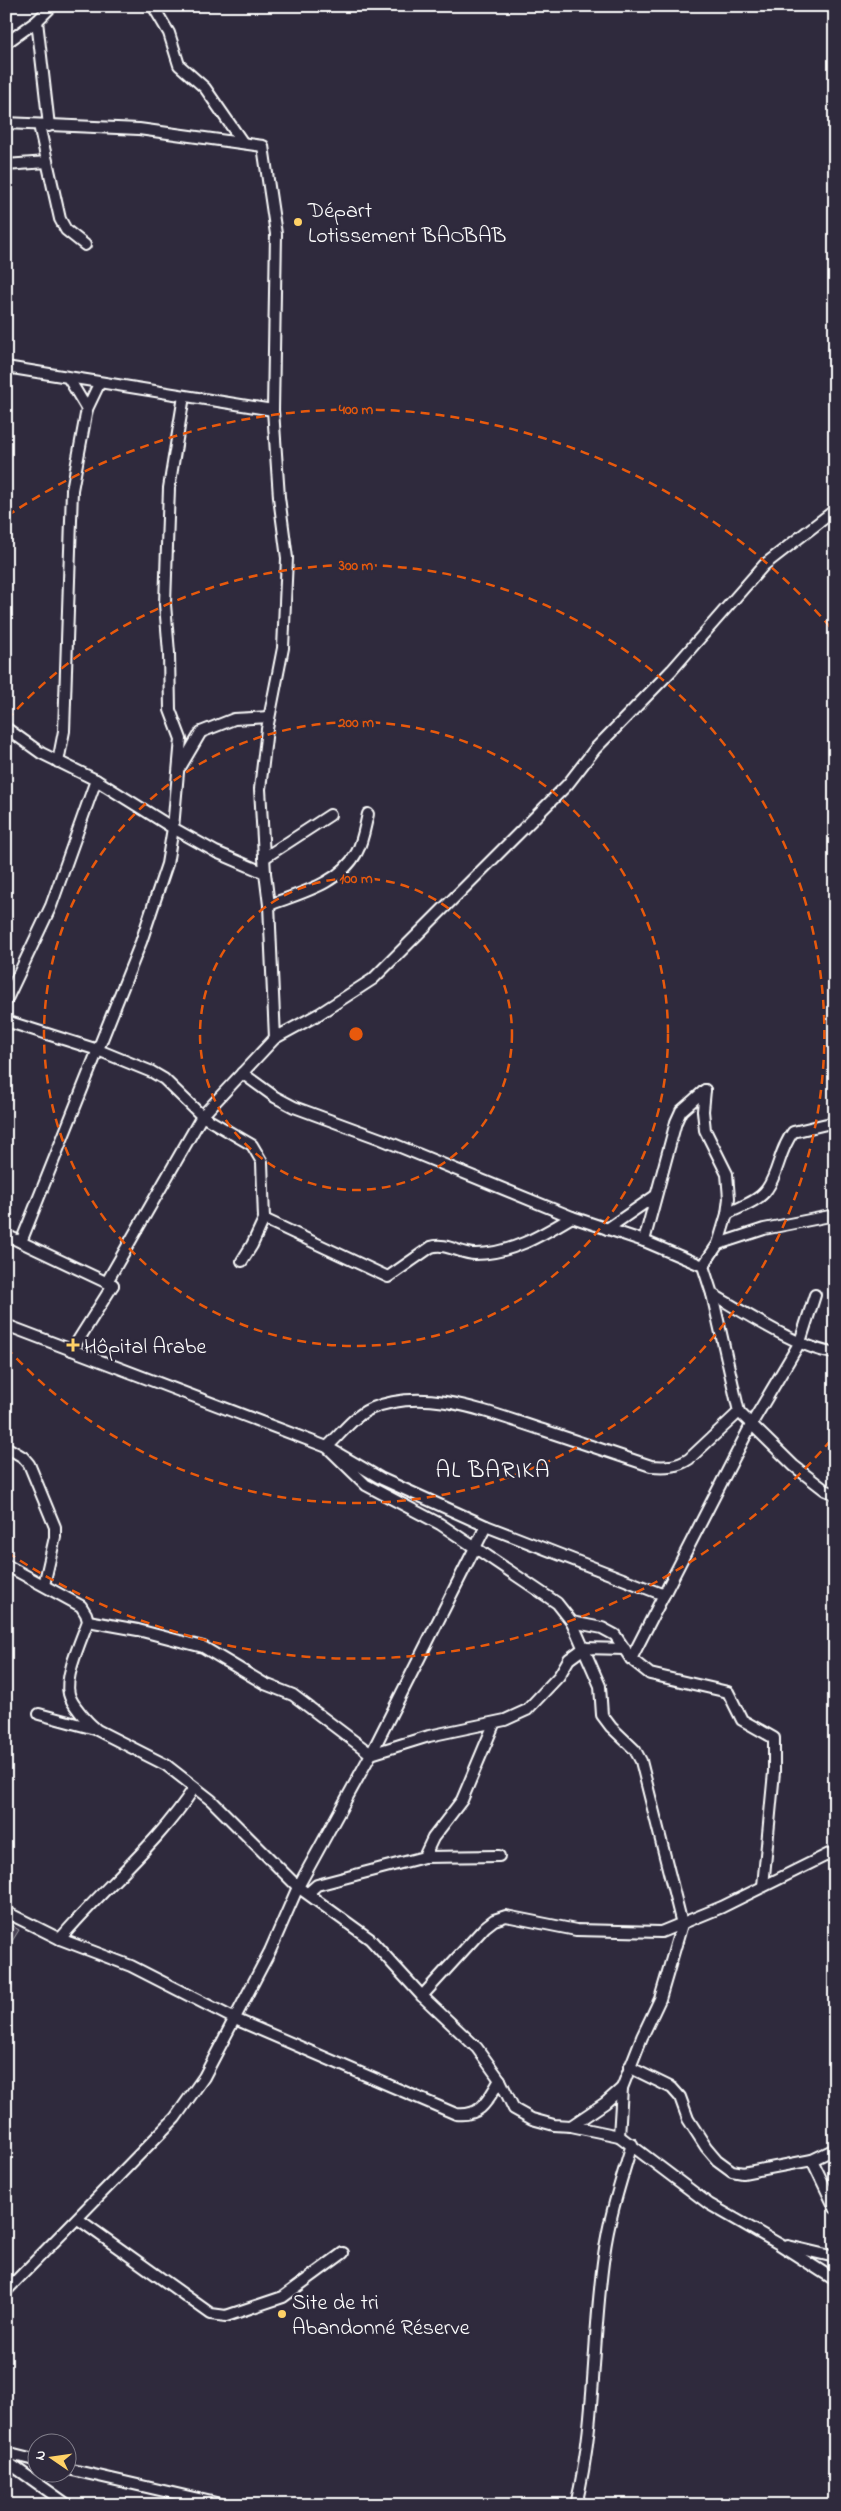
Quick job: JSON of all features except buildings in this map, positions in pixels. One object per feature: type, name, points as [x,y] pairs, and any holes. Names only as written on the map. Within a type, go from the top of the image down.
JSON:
[{"type":"street","points":[[6,43],[38,21],[52,6]]},
{"type":"street","points":[[153,6],[168,33],[180,65],[205,88],[243,143]]},
{"type":"street","points":[[38,21],[47,162],[60,219],[66,230],[85,245]]},
{"type":"street","points":[[6,123],[140,129],[263,146],[276,234],[273,410],[278,497],[287,558],[283,648],[270,718],[260,789],[275,1038]]},
{"type":"street","points":[[6,165],[47,162]]},
{"type":"street","points":[[6,367],[99,384],[273,410]]},
{"type":"street","points":[[69,379],[87,409]]},
{"type":"street","points":[[58,762],[64,731],[72,490],[87,409],[99,384]]},
{"type":"street","points":[[21,1242],[156,903],[167,864],[173,828],[181,739],[170,710],[169,653],[165,604],[169,488],[184,396]]},
{"type":"street","points":[[113,1285],[108,1280],[202,1116],[242,1073],[275,1038],[318,1014],[373,979],[568,784],[595,748],[672,670],[764,565],[835,510]]},
{"type":"street","points":[[178,771],[201,732],[234,719],[270,718]]},
{"type":"street","points":[[6,728],[58,762],[96,780],[173,828],[216,852],[265,873]]},
{"type":"street","points":[[6,1001],[51,906],[96,780]]},
{"type":"street","points":[[268,904],[321,886],[348,865],[358,851],[368,814]]},
{"type":"street","points":[[264,858],[330,816]]},
{"type":"street","points":[[6,1020],[98,1050],[152,1072],[164,1080],[202,1116],[252,1145],[262,1162],[264,1219],[242,1261]]},
{"type":"street","points":[[242,1073],[275,1097],[294,1107],[381,1139],[572,1217],[644,1241],[702,1266],[712,1294],[738,1412],[752,1423],[794,1466],[825,1490],[835,1494]]},
{"type":"street","points":[[644,1241],[676,1122],[681,1111],[705,1090],[703,1111],[705,1130],[727,1174],[729,1198],[727,1214],[718,1244],[702,1266]]},
{"type":"street","points":[[727,1214],[763,1193],[768,1187],[780,1152],[792,1132],[835,1122]]},
{"type":"street","points":[[607,1229],[655,1196]]},
{"type":"street","points":[[718,1244],[764,1229],[835,1215]]},
{"type":"street","points":[[264,1219],[388,1277],[438,1244],[462,1253],[500,1252],[537,1238],[572,1217]]},
{"type":"street","points":[[6,1235],[113,1285]]},
{"type":"street","points":[[72,1350],[113,1285]]},
{"type":"street","points":[[712,1294],[800,1342],[831,1353],[835,1363]]},
{"type":"street","points":[[631,1658],[752,1423],[800,1342],[814,1294]]},
{"type":"street","points":[[6,1325],[327,1446],[382,1479],[486,1526],[664,1594]]},
{"type":"street","points":[[327,1446],[368,1410],[388,1403],[422,1400],[456,1404],[489,1412],[651,1466],[666,1467],[680,1465],[689,1459],[738,1412]]},
{"type":"street","points":[[327,1446],[366,1485],[440,1524],[476,1546],[557,1603],[572,1622],[600,1686],[602,1715],[611,1727],[636,1750],[641,1761],[682,1924],[660,1999],[629,2067],[622,2088],[620,2136]]},
{"type":"street","points":[[6,1447],[23,1457],[28,1464],[55,1527],[55,1538],[44,1585]]},
{"type":"street","points":[[6,2291],[175,2118],[204,2077],[236,2019],[298,1887],[371,1754],[486,1526]]},
{"type":"street","points":[[6,1564],[81,1606],[86,1614],[88,1622],[70,1676],[68,1693],[87,1722],[95,1729]]},
{"type":"street","points":[[88,1622],[138,1630],[203,1647],[265,1684],[293,1695],[371,1754]]},
{"type":"street","points":[[572,1622],[602,1628],[615,1635],[631,1658],[650,1674],[728,1692],[742,1720],[774,1738],[774,1772],[763,1886]]},
{"type":"street","points":[[371,1754],[428,1736],[494,1724],[527,1710],[559,1676],[569,1659],[584,1648],[625,1649]]},
{"type":"street","points":[[39,1714],[95,1729],[166,1765],[211,1800],[298,1887],[370,1938],[422,1996],[477,2048],[500,2080],[514,2109],[532,2119],[554,2125],[571,2126],[620,2136],[709,2204],[779,2244],[835,2280]]},
{"type":"street","points":[[424,1857],[433,1838],[462,1800],[494,1724]]},
{"type":"street","points":[[60,1939],[90,1904],[163,1830],[194,1788]]},
{"type":"street","points":[[422,1996],[484,1927],[494,1920],[506,1916],[576,1930],[661,1932],[722,1908],[835,1851]]},
{"type":"street","points":[[308,1893],[317,1885],[424,1857],[499,1856]]},
{"type":"street","points":[[6,1912],[60,1939],[131,1966],[236,2019],[456,2114],[472,2114],[483,2107],[500,2080]]},
{"type":"street","points":[[629,2067],[672,2088],[680,2097],[688,2119],[706,2148],[717,2160],[732,2171],[743,2173],[812,2160],[835,2148]]},
{"type":"street","points":[[571,2126],[606,2103],[622,2088]]},
{"type":"street","points":[[576,2505],[586,2456],[604,2256],[609,2222],[632,2144]]},
{"type":"street","points":[[812,2160],[835,2208]]},
{"type":"street","points":[[78,2219],[212,2314],[218,2316],[226,2316],[283,2297],[342,2253]]},
{"type":"street","points":[[779,2244],[835,2256]]},
{"type":"street","points":[[6,2453],[28,2458]]},
{"type":"street","points":[[6,2461],[68,2505]]},
{"type":"street","points":[[78,2471],[225,2505]]},
{"type":"shaded area","points":[[6,1922],[19,1930],[6,1951]]},
{"type":"place","name":"Départ Lotissement BAOBAB","points":[[298,222]]},
{"type":"place","name":"Hôpital Arabe","points":[[73,1345]]},
{"type":"place","name":"Site de tri Abandonné Réserve","points":[[282,2314]]},
{"type":"district","name":"AL BARIKA","points":[[493,1469]]}]
